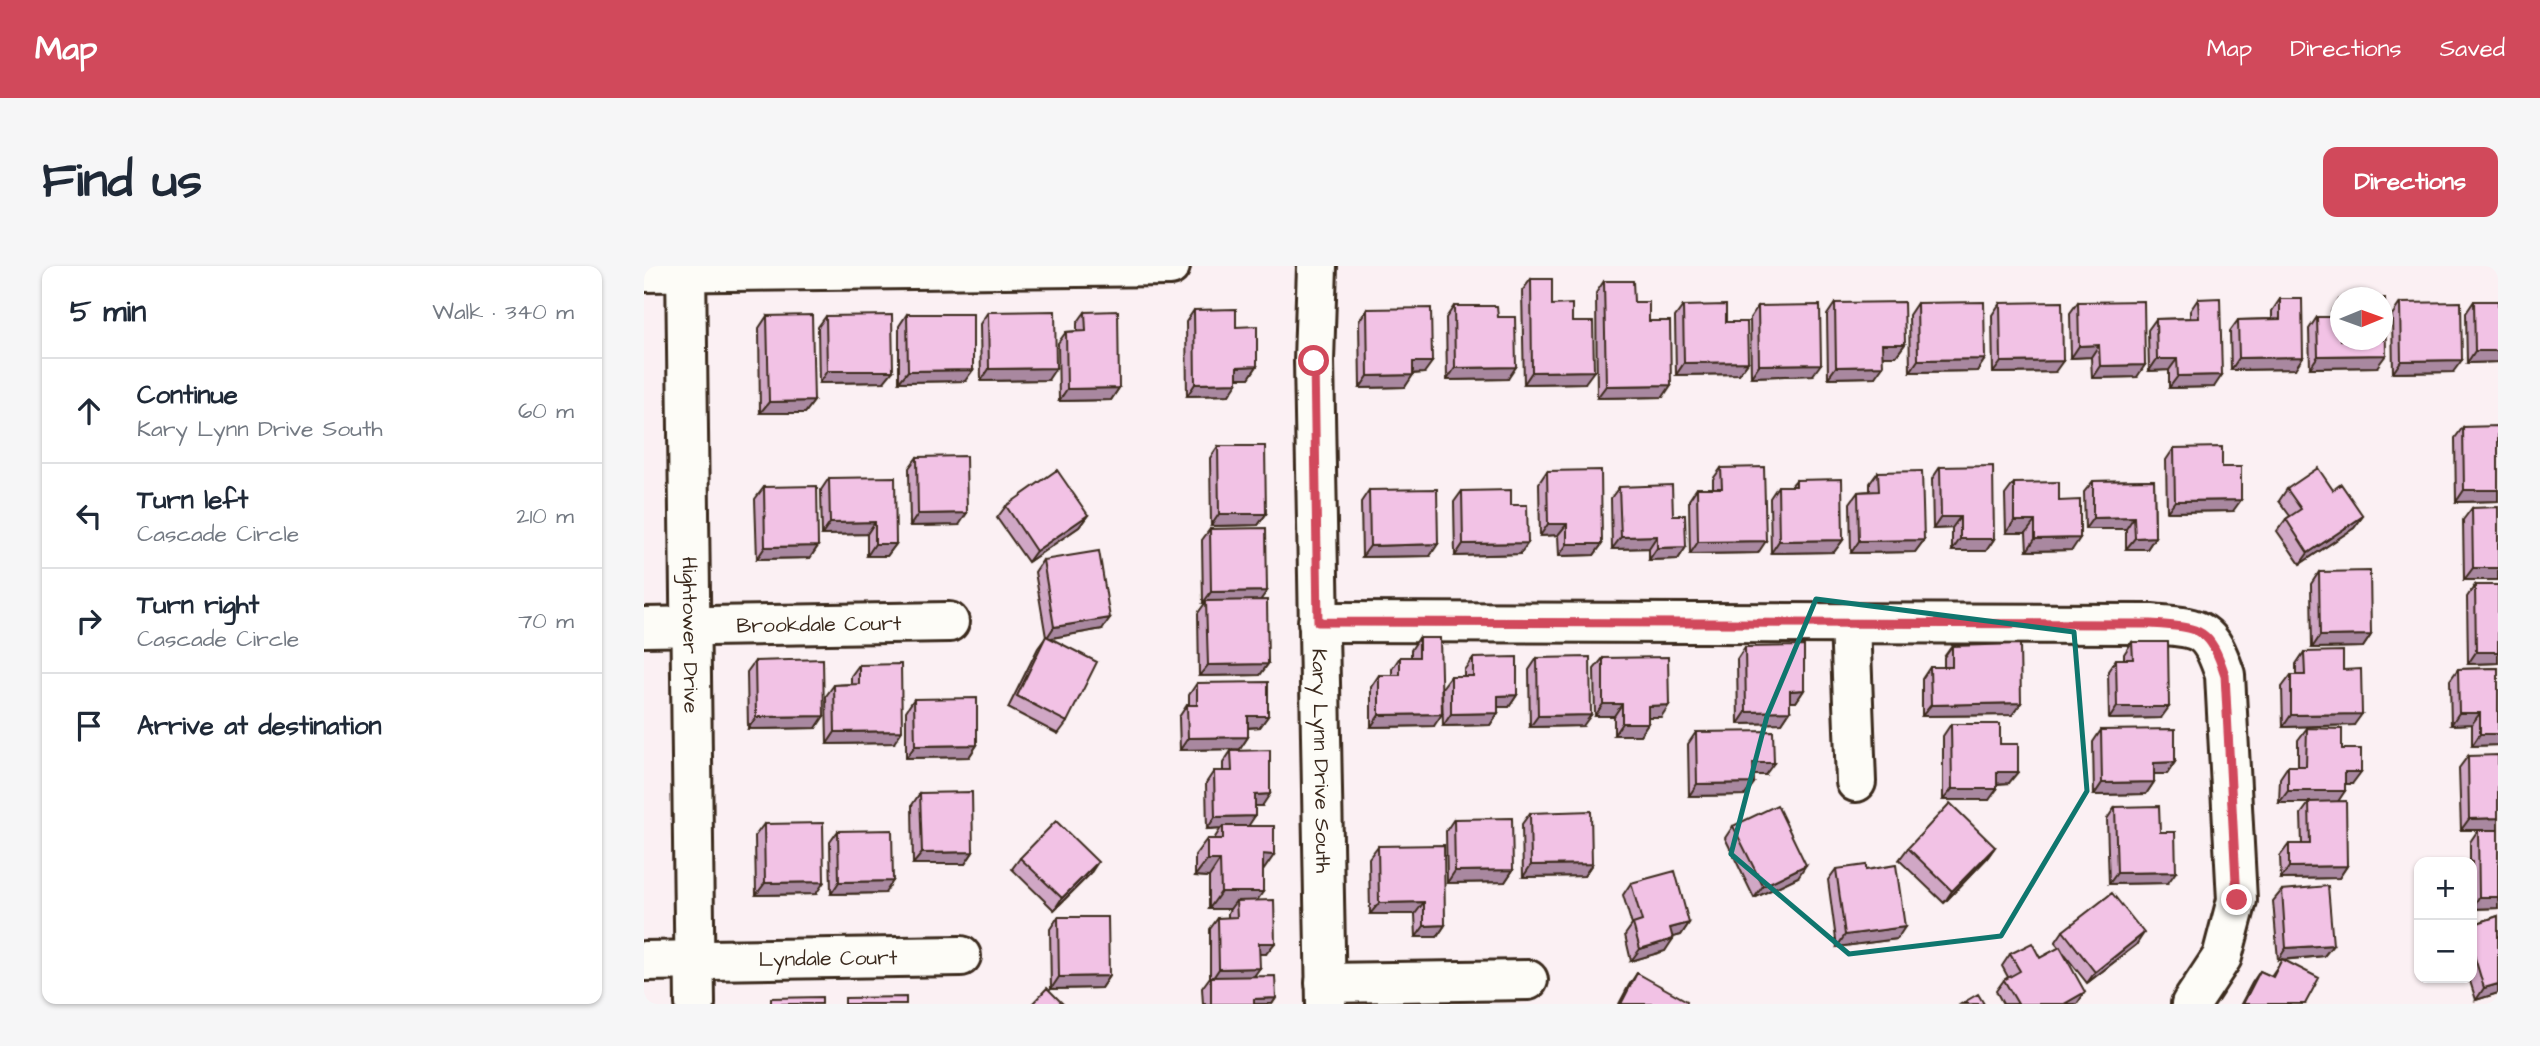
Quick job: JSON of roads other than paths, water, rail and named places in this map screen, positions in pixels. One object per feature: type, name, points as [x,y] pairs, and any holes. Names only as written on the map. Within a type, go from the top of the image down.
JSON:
[{"type":"street","points":[[644,272],[686,269],[1170,266]]},
{"type":"street","name":"Kary Lynn Drive South","points":[[1317,266],[1314,361],[1325,994]]},
{"type":"street","name":"Hightower Drive","points":[[686,269],[695,1004]]},
{"type":"street","name":"Brookdale Court","points":[[644,627],[949,622]]},
{"type":"street","points":[[1318,622],[2151,624],[2186,627],[2204,634],[2215,644],[2225,675],[2237,900],[2222,957],[2191,1004]]},
{"type":"street","points":[[1850,623],[1856,782]]},
{"type":"street","name":"Lyndale Court","points":[[644,961],[961,957]]},
{"type":"street","points":[[1325,994],[1528,980]]}]
